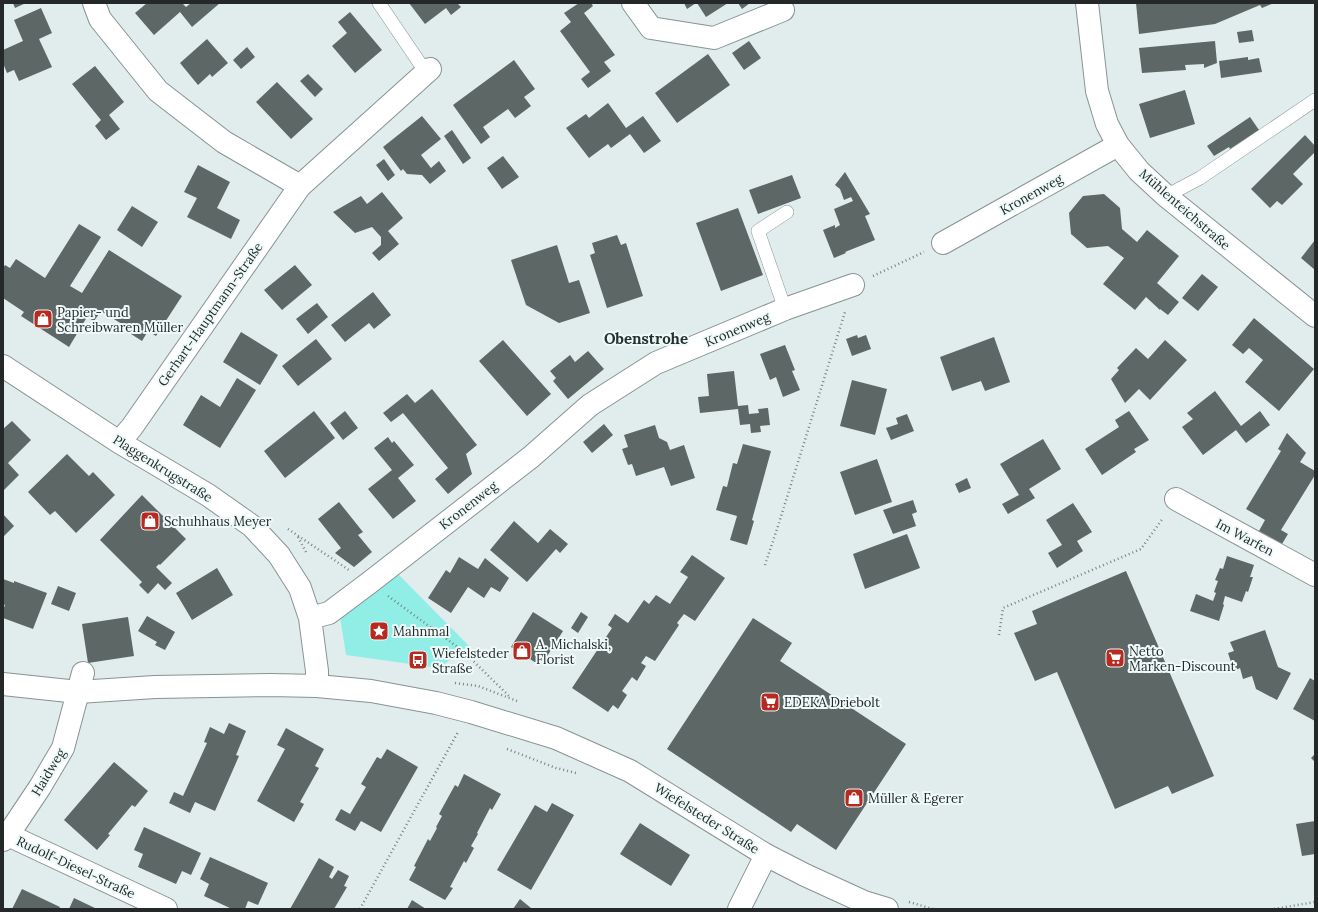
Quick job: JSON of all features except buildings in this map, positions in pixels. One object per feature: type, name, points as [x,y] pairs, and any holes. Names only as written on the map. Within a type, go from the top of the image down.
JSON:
[{"type":"street","points":[[94,3],[100,19],[158,91],[224,142],[300,186]]},
{"type":"street","points":[[633,3],[651,28],[714,38],[783,10]]},
{"type":"street","name":"Mühlenteichstraße","points":[[1087,3],[1097,91],[1107,124],[1118,144],[1139,171],[1166,196],[1315,316]]},
{"type":"street","name":"Gerhart-Hauptmann-Straße","points":[[119,442],[132,427],[300,186],[428,69]]},
{"type":"street","name":"Kronenweg","points":[[942,243],[1118,144]]},
{"type":"street","name":"Kronenweg","points":[[310,618],[329,613],[531,457],[590,405],[656,363],[785,309],[853,286]]},
{"type":"street","name":"Plaggenkrugstraße","points":[[3,366],[119,442],[208,495],[252,526],[279,555],[300,588],[310,618],[317,671],[317,686]]},
{"type":"street","name":"Im Warfen","points":[[1176,499],[1315,575]]},
{"type":"street","name":"Wiefelsteder Straße","points":[[3,684],[81,683],[163,687],[270,685],[317,686],[371,691],[436,703],[556,738],[630,771],[766,855],[864,902],[887,909]]},
{"type":"street","name":"Haidweg","points":[[6,837],[63,748],[81,683]]},
{"type":"street","name":"Rudolf-Diesel-Straße","points":[[6,837],[166,909]]},
{"type":"street","points":[[739,909],[766,855]]},
{"type":"lane","points":[[379,3],[424,68],[428,69]]},
{"type":"lane","points":[[1166,196],[1200,178],[1315,100]]},
{"type":"lane","points":[[785,309],[758,230],[787,212]]},
{"type":"path","points":[[765,565],[853,286],[942,243]]},
{"type":"path","points":[[999,635],[1003,608],[1141,549],[1176,499]]},
{"type":"path","points":[[369,583],[463,651],[512,699]]},
{"type":"path","points":[[360,909],[459,730]]},
{"type":"path","points":[[504,747],[556,768],[577,773]]},
{"type":"path","points":[[1274,909],[1315,902]]},
{"type":"shaded area","points":[[398,574],[469,646],[439,668],[346,655],[340,617]]},
{"type":"place","name":"Papier- und Schreibwaren Müller","points":[[43,319]]},
{"type":"place","name":"Schuhhaus Meyer","points":[[150,521]]},
{"type":"place","name":"Mahnmal","points":[[379,631]]},
{"type":"place","name":"A. Michalski, Florist","points":[[522,651]]},
{"type":"place","name":"Netto Marken-Discount","points":[[1115,658]]},
{"type":"place","name":"Wiefelsteder Straße","points":[[418,660]]},
{"type":"place","name":"EDEKA Driebolt","points":[[770,702]]},
{"type":"place","name":"Müller & Egerer","points":[[854,798]]},
{"type":"district","name":"Obenstrohe","points":[[646,339]]}]
